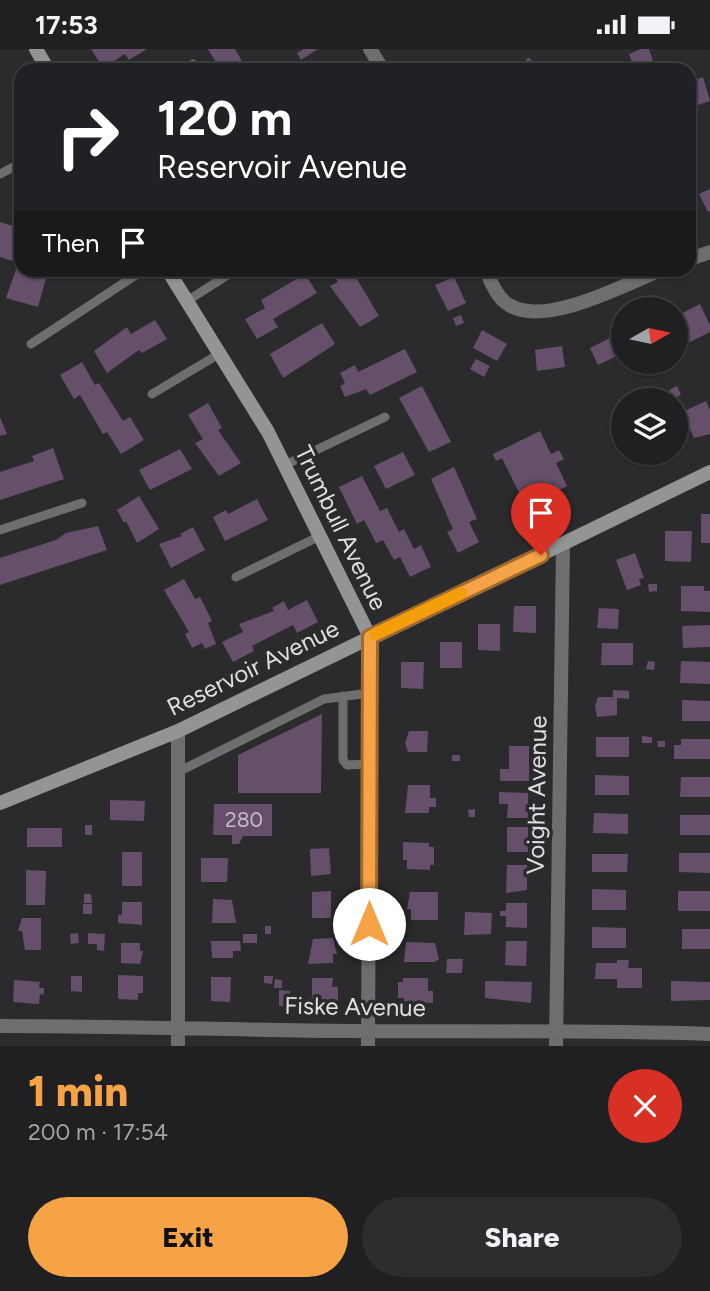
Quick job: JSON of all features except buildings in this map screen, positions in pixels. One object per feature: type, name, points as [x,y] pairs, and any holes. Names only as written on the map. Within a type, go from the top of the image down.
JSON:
[{"type":"main road","name":"Trumbull Avenue","points":[[172,277],[268,432],[370,637]]},
{"type":"main road","name":"Reservoir Avenue","points":[[0,803],[178,731],[710,472]]},
{"type":"street","points":[[490,277],[506,304],[527,313],[552,311],[642,277]]},
{"type":"street","name":"Voight Avenue","points":[[556,1046],[563,545]]},
{"type":"street","name":"Trumbull Avenue","points":[[368,1039],[370,637]]},
{"type":"street","points":[[178,731],[178,1046]]},
{"type":"street","name":"Fiske Avenue","points":[[0,1026],[179,1026],[368,1039],[556,1030],[710,1034]]},
{"type":"lane","points":[[31,344],[133,277]]},
{"type":"lane","points":[[187,302],[225,277]]},
{"type":"lane","points":[[152,394],[219,354]]},
{"type":"lane","points":[[285,465],[385,417]]},
{"type":"lane","points":[[0,530],[82,503]]},
{"type":"lane","points":[[236,577],[320,535]]},
{"type":"lane","points":[[178,772],[324,699],[370,693]]},
{"type":"lane","points":[[343,696],[343,760],[347,765],[370,764]]},
{"type":"slow traffic","points":[[375,634],[461,593]]},
{"type":"route","points":[[369,924],[370,637],[541,555]]}]
